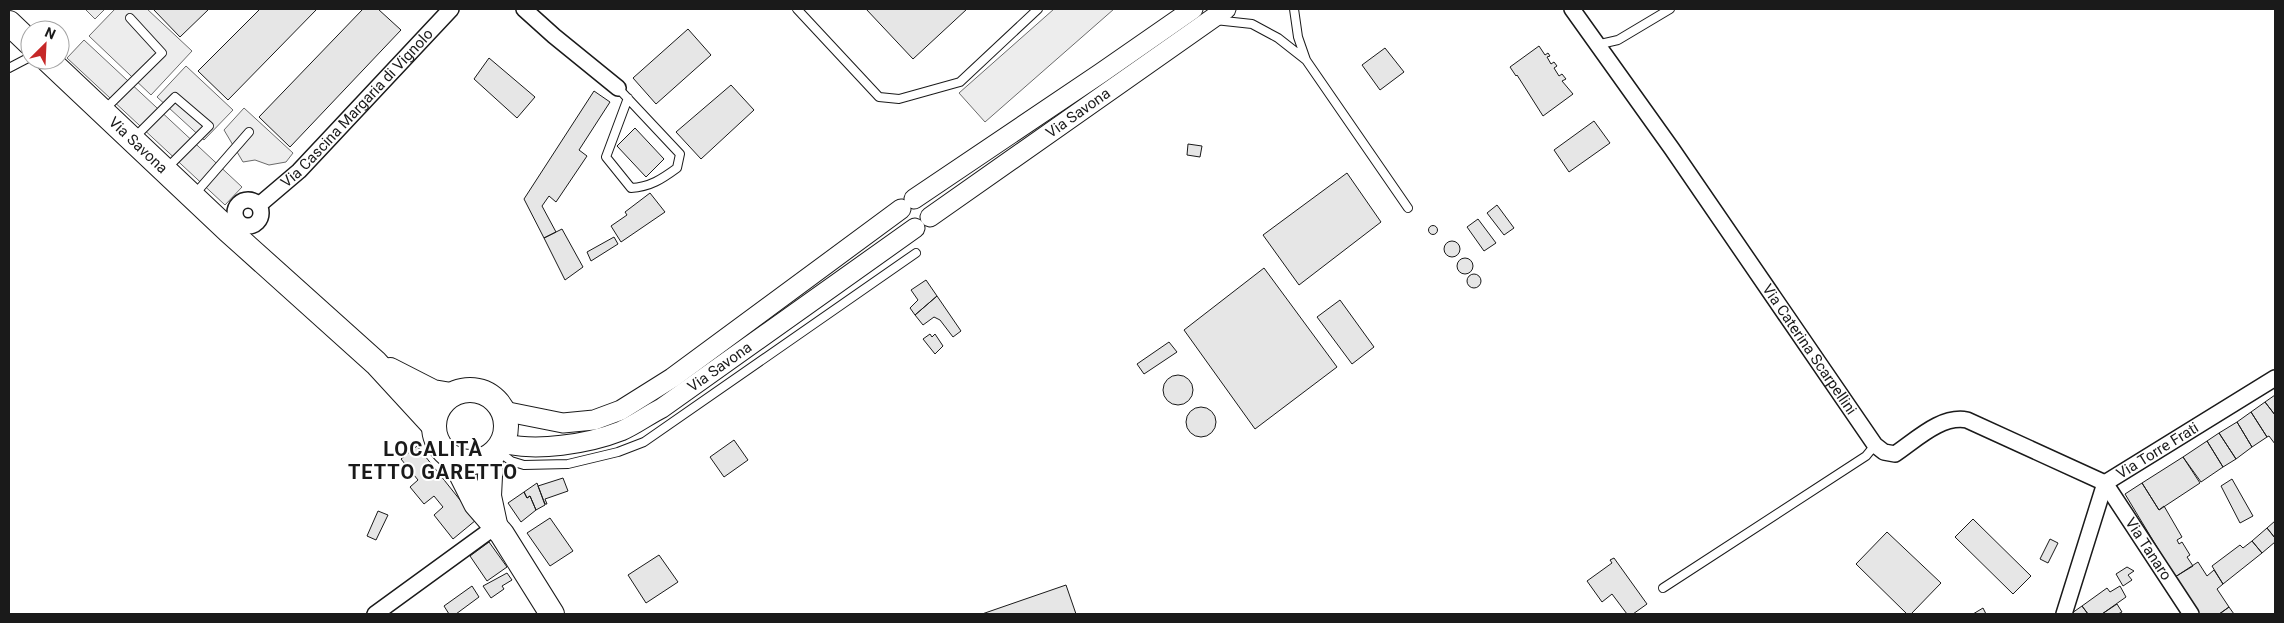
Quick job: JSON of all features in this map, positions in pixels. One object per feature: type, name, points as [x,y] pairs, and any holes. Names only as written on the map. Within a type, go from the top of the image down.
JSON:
[{"type":"main road","points":[[9,23],[20,33]]},
{"type":"main road","name":"Via Savona","points":[[59,70],[192,196],[233,226],[376,363],[433,425]]},
{"type":"main road","name":"Via Savona","points":[[376,363],[432,392],[451,395]]},
{"type":"main road","points":[[496,526],[489,496],[497,449],[506,421],[503,411],[496,401],[486,394],[474,390],[462,390],[451,395],[442,403],[436,413],[433,425],[438,444],[453,458],[476,504],[496,526],[552,614]]},
{"type":"main road","points":[[453,458],[472,462],[497,449]]},
{"type":"street","name":"Via Cascina Margaria di Vignolo","points":[[233,226],[247,226],[257,223],[261,214],[259,205],[299,171],[451,9]]},
{"type":"street","points":[[524,9],[623,93]]},
{"type":"street","name":"Via Savona","points":[[503,411],[563,423],[594,420],[621,410],[672,378],[907,204],[1102,73],[1193,9]]},
{"type":"street","name":"Via Caterina Scarpellini","points":[[1572,9],[1677,157],[1875,445]]},
{"type":"street","name":"Via Savona","points":[[930,217],[1218,14]]},
{"type":"street","name":"Via Savona","points":[[497,449],[564,445],[621,430],[662,408],[915,228]]},
{"type":"street","name":"Via Torre Frati","points":[[2064,614],[2105,483],[2275,378]]},
{"type":"street","points":[[1875,445],[1884,452],[1895,454],[1945,421],[1956,418],[1967,420],[2105,483]]},
{"type":"street","name":"Via Tanaro","points":[[2105,483],[2190,614]]},
{"type":"street","points":[[374,614],[496,526]]},
{"type":"lane","points":[[797,9],[879,97],[899,99],[960,82],[1038,9]]},
{"type":"lane","points":[[1294,9],[1298,37],[1306,60],[1408,208]]},
{"type":"lane","points":[[1596,45],[1618,40],[1670,9]]},
{"type":"lane","points":[[1218,14],[1252,24],[1278,38],[1306,60]]},
{"type":"lane","points":[[103,112],[162,53],[130,18]]},
{"type":"lane","points":[[623,93],[680,154],[677,168],[658,182],[644,188],[631,188],[606,157],[623,93]]},
{"type":"lane","points":[[133,140],[175,96],[209,126],[165,170]]},
{"type":"lane","points":[[192,196],[248,132]]},
{"type":"lane","points":[[497,449],[511,461],[524,465],[568,464],[618,452],[644,442],[916,253]]},
{"type":"lane","points":[[1663,588],[1866,456],[1875,445]]},
{"type":"shaded area","points":[[85,9],[105,9],[95,19]]},
{"type":"shaded area","points":[[115,9],[147,9],[192,51],[151,95],[89,36]]},
{"type":"shaded area","points":[[1054,9],[1114,9],[985,122],[959,93]]},
{"type":"shaded area","points":[[84,40],[242,187],[225,205],[70,61],[70,55]]},
{"type":"shaded area","points":[[186,66],[233,110],[204,140],[157,97]]},
{"type":"shaded area","points":[[244,108],[293,153],[286,162],[269,165],[255,160],[243,162],[224,130]]},
{"type":"building","points":[[153,9],[209,9],[180,37]]},
{"type":"building","points":[[260,9],[317,9],[228,100],[198,71]]},
{"type":"building","points":[[363,9],[378,9],[401,30],[290,147],[259,117]]},
{"type":"building","points":[[866,9],[967,9],[913,59]]},
{"type":"building","points":[[688,29],[711,55],[656,104],[633,78]]},
{"type":"building","points":[[1539,46],[1545,55],[1548,53],[1550,56],[1547,57],[1551,64],[1554,62],[1557,66],[1554,68],[1559,76],[1562,74],[1566,79],[1562,81],[1573,94],[1543,116],[1510,67]]},
{"type":"building","points":[[1385,48],[1404,72],[1380,90],[1362,65]]},
{"type":"building","points":[[489,58],[535,97],[517,118],[474,79]]},
{"type":"building","points":[[731,85],[754,110],[701,159],[676,132]]},
{"type":"building","points":[[594,91],[610,102],[579,150],[587,156],[556,202],[549,196],[542,206],[556,232],[544,238],[524,199]]},
{"type":"building","points":[[1594,121],[1610,143],[1569,172],[1554,150]]},
{"type":"building","points":[[635,128],[664,159],[646,177],[617,146]]},
{"type":"building","points":[[1188,144],[1202,146],[1200,157],[1187,155]]},
{"type":"building","points":[[1347,173],[1381,222],[1299,285],[1263,235]]},
{"type":"building","points":[[650,193],[665,212],[621,242],[611,226],[627,215],[625,212]]},
{"type":"building","points":[[1497,205],[1514,228],[1504,235],[1487,213]]},
{"type":"building","points":[[1478,219],[1496,243],[1484,251],[1467,227]]},
{"type":"building","points":[[1433,225],[1438,230],[1433,235],[1428,230]]},
{"type":"building","points":[[562,229],[583,267],[565,280],[544,238]]},
{"type":"building","points":[[614,237],[618,244],[591,261],[587,252]]},
{"type":"building","points":[[1452,241],[1460,249],[1452,257],[1444,249]]},
{"type":"building","points":[[1465,258],[1473,266],[1465,274],[1457,266]]},
{"type":"building","points":[[1264,268],[1337,367],[1255,429],[1184,330]]},
{"type":"building","points":[[1474,274],[1479,276],[1481,281],[1479,286],[1474,288],[1469,286],[1467,281],[1469,276]]},
{"type":"building","points":[[926,280],[937,296],[915,315],[910,308],[918,300],[911,290]]},
{"type":"building","points":[[937,296],[961,331],[953,337],[940,320],[934,317],[923,325],[915,315]]},
{"type":"building","points":[[1340,300],[1374,347],[1352,364],[1317,317]]},
{"type":"building","points":[[930,334],[932,337],[935,334],[943,346],[935,354],[923,339]]},
{"type":"building","points":[[1169,342],[1177,352],[1144,374],[1137,364]]},
{"type":"building","points":[[1178,375],[1189,379],[1193,390],[1189,401],[1178,405],[1167,401],[1163,390],[1167,379]]},
{"type":"building","points":[[2275,395],[2275,415],[2265,402]]},
{"type":"building","points":[[2265,402],[2275,415],[2275,444],[2269,436],[2267,437],[2251,412]]},
{"type":"building","points":[[1201,407],[1212,411],[1216,422],[1212,433],[1201,437],[1190,433],[1186,422],[1190,411]]},
{"type":"building","points":[[2251,412],[2267,437],[2252,447],[2237,422]]},
{"type":"building","points":[[2237,422],[2252,447],[2236,459],[2219,433]]},
{"type":"building","points":[[2219,433],[2236,459],[2223,467],[2207,441]]},
{"type":"building","points":[[734,440],[748,460],[724,477],[710,457]]},
{"type":"building","points":[[2207,441],[2223,467],[2201,482],[2183,457]]},
{"type":"building","points":[[417,446],[476,520],[453,539],[434,515],[443,507],[434,496],[424,504],[410,487],[418,480],[401,459]]},
{"type":"building","points":[[2183,457],[2200,483],[2159,510],[2142,483]]},
{"type":"building","points":[[563,478],[568,491],[545,499],[547,504],[545,504],[538,486]]},
{"type":"building","points":[[2232,479],[2253,516],[2240,523],[2221,486]]},
{"type":"building","points":[[537,483],[545,505],[536,510],[530,496],[527,498],[524,492]]},
{"type":"building","points":[[2142,483],[2159,510],[2164,506],[2182,537],[2177,540],[2179,544],[2182,542],[2190,555],[2187,557],[2193,566],[2175,577],[2125,494]]},
{"type":"building","points":[[524,492],[527,498],[530,496],[536,510],[521,522],[508,503]]},
{"type":"building","points":[[378,511],[388,515],[376,540],[367,536]]},
{"type":"building","points":[[550,518],[573,551],[550,566],[527,533]]},
{"type":"building","points":[[1973,519],[2031,576],[2013,594],[1955,537]]},
{"type":"building","points":[[2275,521],[2275,538],[2267,528]]},
{"type":"building","points":[[2267,528],[2275,538],[2275,542],[2262,553],[2252,541]]},
{"type":"building","points":[[1887,532],[1941,583],[1911,614],[1907,614],[1856,564]]},
{"type":"building","points":[[2050,539],[2058,543],[2048,563],[2040,559]]},
{"type":"building","points":[[2252,541],[2262,553],[2223,584],[2212,566],[2240,545],[2243,548]]},
{"type":"building","points":[[489,542],[507,567],[487,581],[470,556]]},
{"type":"building","points":[[659,555],[678,582],[646,603],[628,575]]},
{"type":"building","points":[[1614,558],[1647,604],[1633,614],[1627,614],[1612,594],[1602,602],[1587,581],[1612,563],[1610,560]]},
{"type":"building","points":[[2198,562],[2207,576],[2214,570],[2223,584],[2217,589],[2229,607],[2219,614],[2198,614],[2175,577]]},
{"type":"building","points":[[2127,567],[2134,571],[2128,575],[2132,580],[2123,586],[2116,574]]},
{"type":"building","points":[[507,573],[512,580],[502,586],[504,589],[491,598],[483,586]]},
{"type":"building","points":[[1066,585],[1076,614],[982,614]]},
{"type":"building","points":[[472,586],[479,597],[456,614],[449,614],[444,606]]},
{"type":"building","points":[[2120,586],[2126,597],[2102,614],[2088,614],[2082,606],[2107,588],[2110,592]]},
{"type":"building","points":[[2117,604],[2122,612],[2118,614],[2102,614]]},
{"type":"building","points":[[2082,606],[2088,614],[2072,613]]},
{"type":"building","points":[[2229,607],[2234,614],[2219,614],[2221,613]]},
{"type":"building","points":[[1983,608],[1986,614],[1973,614]]},
{"type":"district","name":"LOCALITÀ TETTO GARETTO","points":[[433,460]]}]
